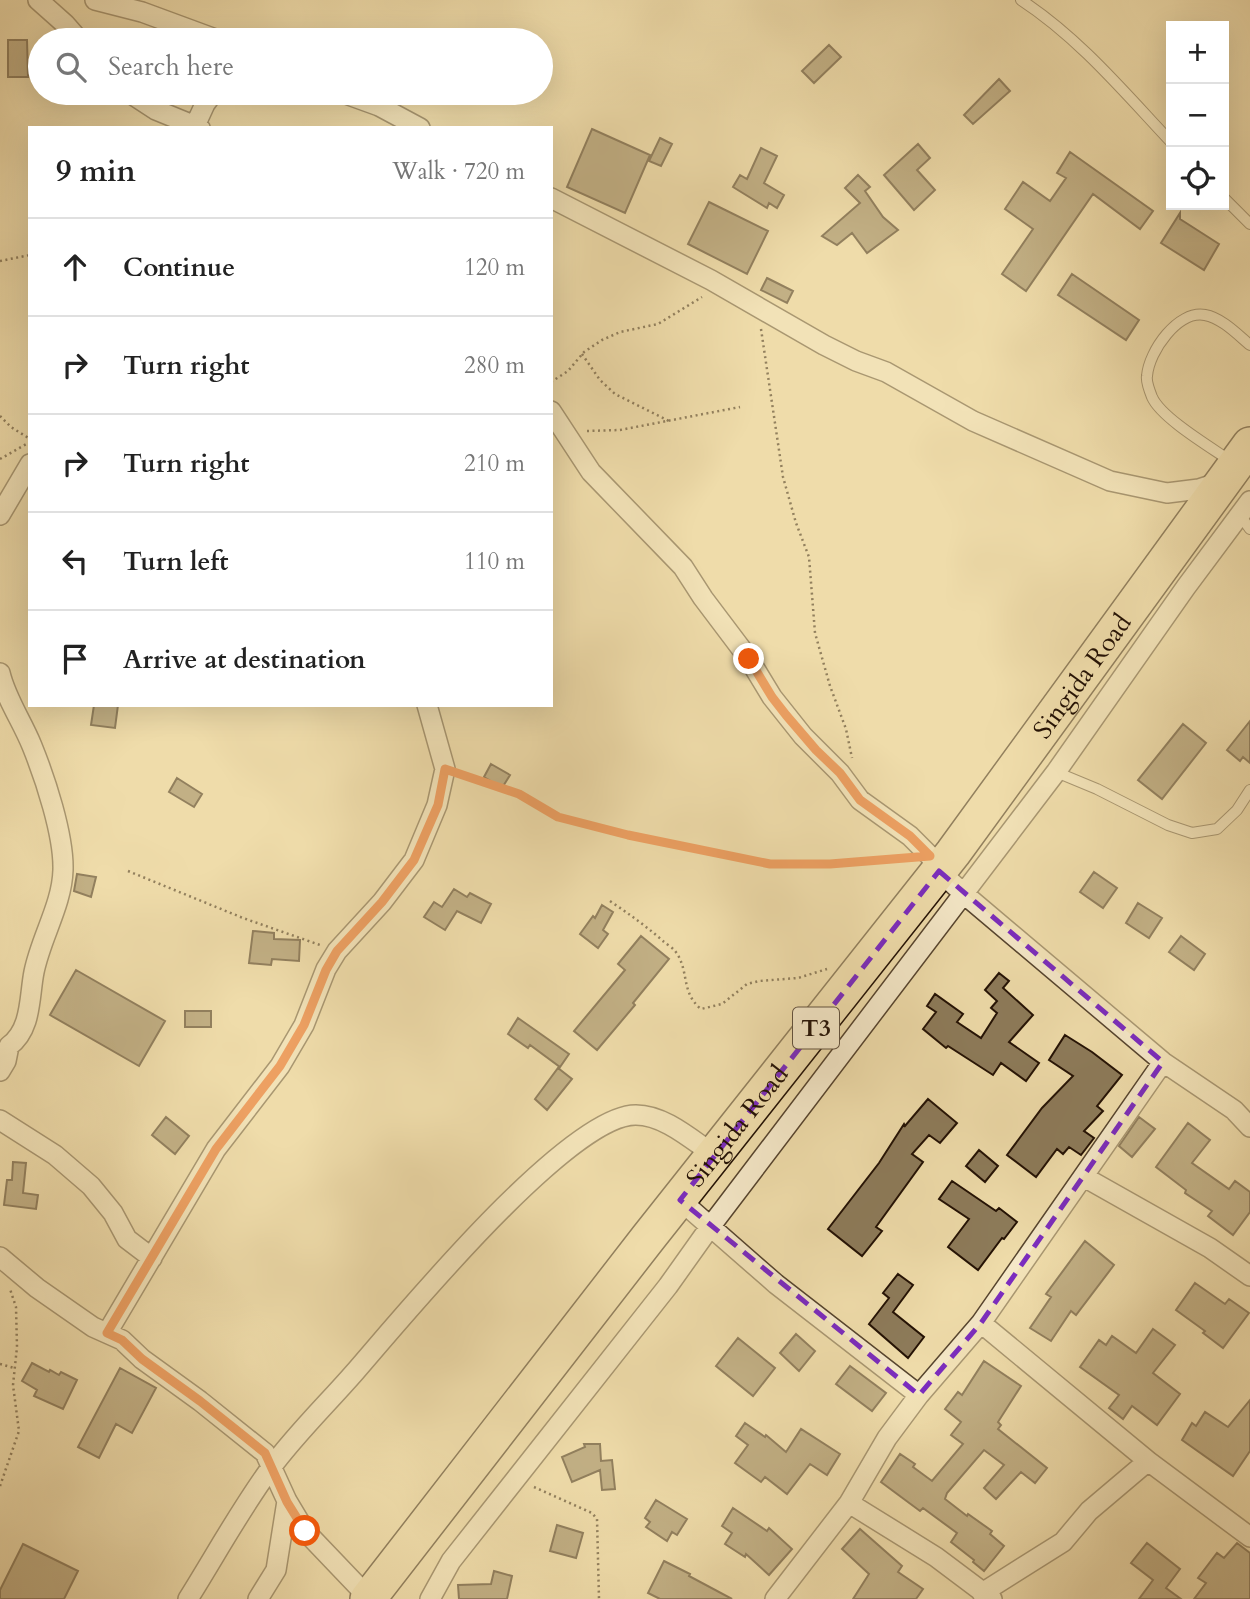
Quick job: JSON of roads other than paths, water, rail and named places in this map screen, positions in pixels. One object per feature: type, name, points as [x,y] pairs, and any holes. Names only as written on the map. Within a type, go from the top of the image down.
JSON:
[{"type":"highway","name":"Singida Road","points":[[369,1599],[680,1200],[944,873],[1242,489]]},
{"type":"street","points":[[38,0],[68,28]]},
{"type":"street","points":[[95,0],[142,12],[185,28]]},
{"type":"street","points":[[148,105],[195,126]]},
{"type":"street","points":[[197,126],[205,105]]},
{"type":"street","points":[[376,105],[416,126]]},
{"type":"street","points":[[430,1599],[451,1561],[668,1286],[710,1227],[944,873],[1056,772],[1186,587],[1242,489],[1199,489],[1167,493],[1110,481],[973,421],[886,372],[824,345],[737,295],[553,199]]},
{"type":"street","points":[[553,414],[591,472],[684,567],[779,706],[840,773],[855,794],[910,836],[944,873],[1163,1062],[1242,1110],[1250,1127]]},
{"type":"street","points":[[0,515],[28,467]]},
{"type":"street","points":[[0,673],[4,689],[32,745],[61,843],[63,869],[61,889],[39,950],[26,1020],[14,1042],[9,1045],[6,1061],[0,1071]]},
{"type":"street","points":[[107,1333],[216,1149],[286,1056],[304,1025],[326,970],[337,951],[382,902],[414,860],[438,805],[445,769],[428,707]]},
{"type":"street","points":[[775,1599],[849,1503],[887,1438],[919,1395],[981,1322],[1163,1062]]},
{"type":"street","points":[[187,1599],[271,1468],[473,1237],[585,1135],[614,1119],[637,1115],[662,1121],[716,1156]]},
{"type":"street","points":[[0,1120],[55,1155],[91,1186],[113,1213],[127,1239],[152,1258]]},
{"type":"street","points":[[1084,1177],[1210,1248],[1250,1276]]},
{"type":"street","points":[[680,1200],[776,1284],[919,1395]]},
{"type":"street","points":[[0,1257],[37,1288],[93,1327],[122,1340],[142,1359],[265,1453],[287,1502],[312,1539],[369,1599]]},
{"type":"street","points":[[981,1322],[1148,1461],[1250,1537]]},
{"type":"street","points":[[849,1503],[936,1557],[987,1596],[1063,1542],[1088,1511],[1148,1461]]},
{"type":"street","points":[[258,1599],[275,1570],[287,1502]]},
{"type":"lane","points":[[1021,0],[1044,15],[1087,52],[1166,137]]},
{"type":"lane","points":[[1229,203],[1250,224]]},
{"type":"lane","points":[[1242,489],[1152,399],[1146,377],[1155,351],[1173,327],[1188,315],[1205,315],[1217,320],[1250,345]]},
{"type":"lane","points":[[1056,772],[1097,789],[1168,825],[1192,833],[1217,829],[1237,810],[1250,790]]}]
